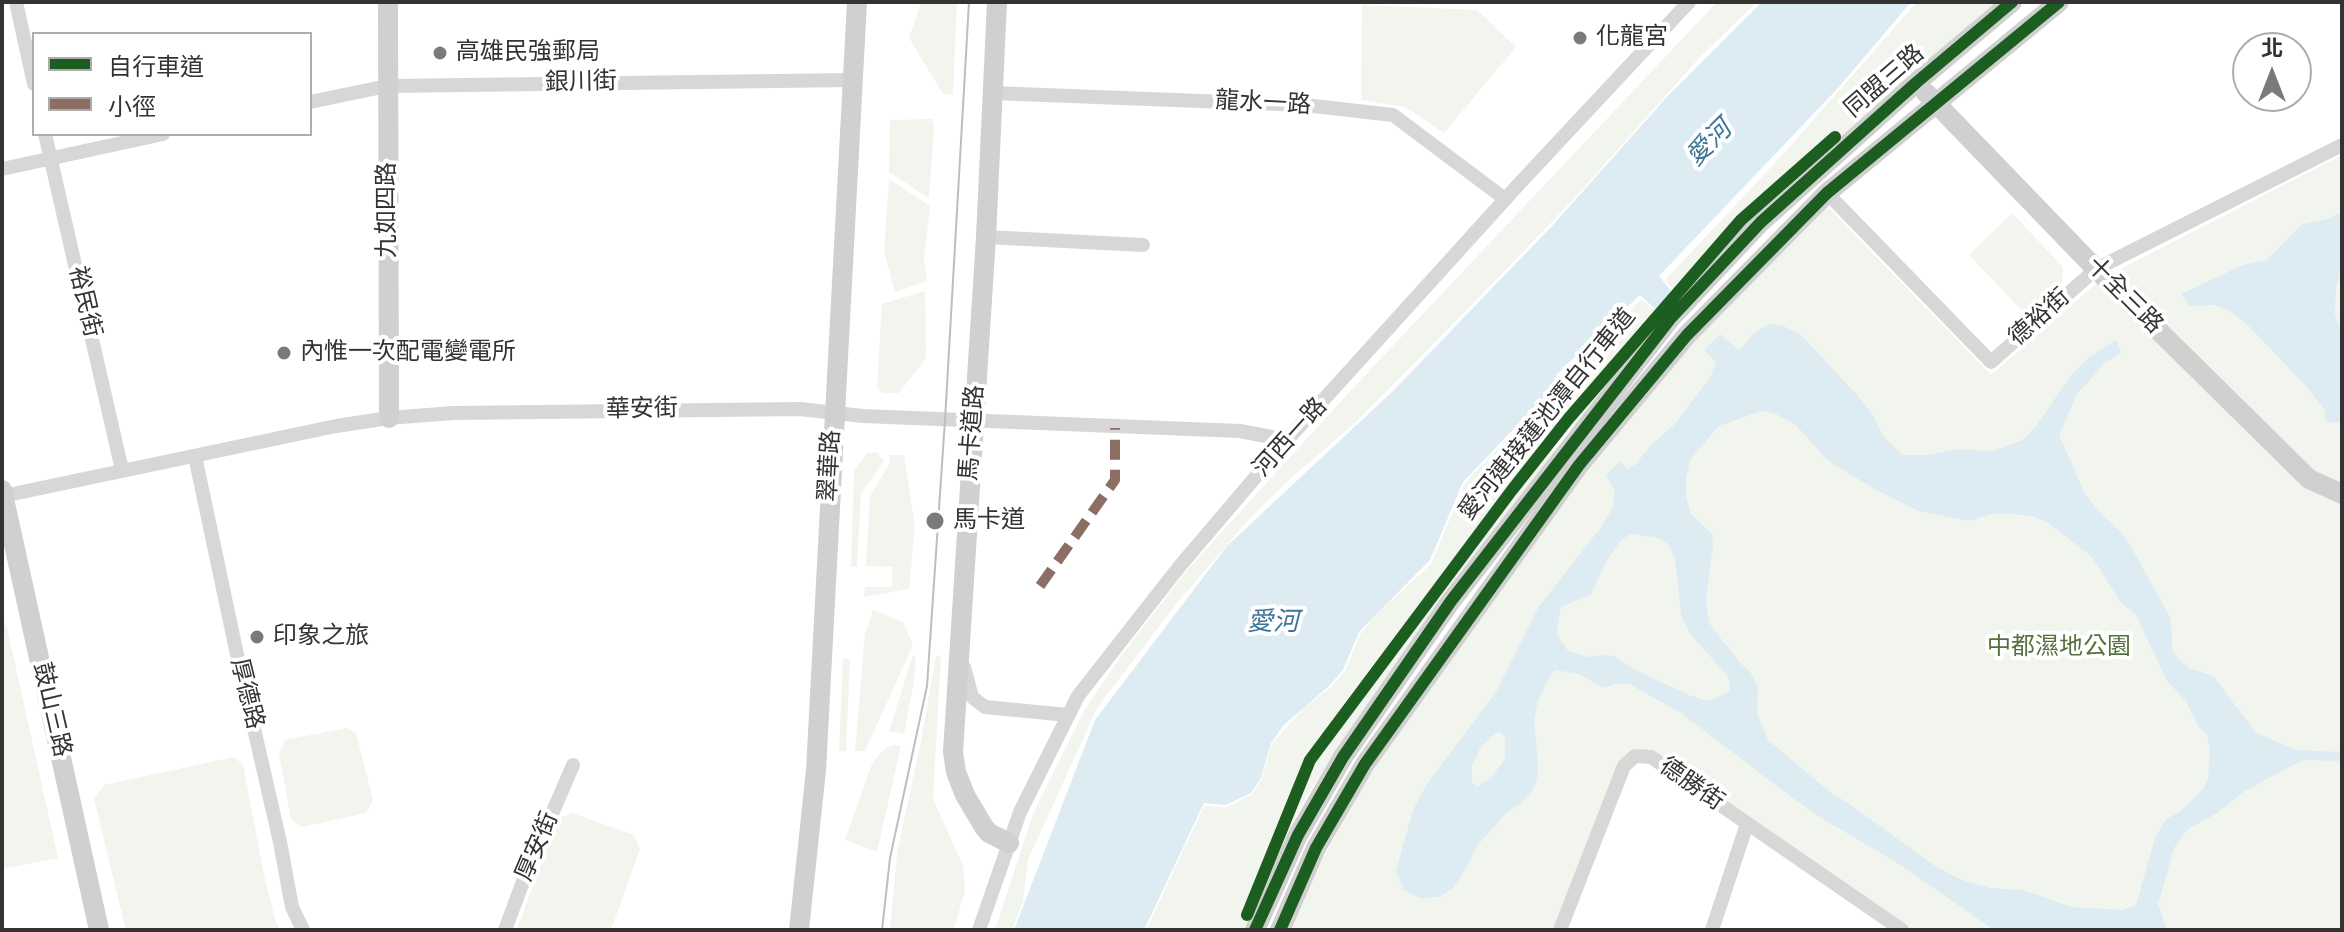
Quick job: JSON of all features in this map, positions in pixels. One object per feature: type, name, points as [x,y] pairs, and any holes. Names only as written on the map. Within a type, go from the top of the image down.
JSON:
[{"type":"street","points":[[16,2],[32,75]]},
{"type":"street","name":"九如四路","points":[[388,2],[389,418]]},
{"type":"street","name":"翠華路","points":[[799,930],[816,770],[857,2]]},
{"type":"street","name":"馬卡道路","points":[[997,2],[986,237],[953,727],[956,772],[965,795],[989,833],[1009,843]]},
{"type":"street","name":"河西一路","points":[[979,930],[1020,812],[1078,696],[1179,567],[1287,440],[1689,2]]},
{"type":"street","name":"同盟三路","points":[[1255,930],[1298,835],[1343,757],[1451,601],[1670,319],[1761,222],[1917,82],[2012,2]]},
{"type":"street","name":"同盟三路","points":[[1280,930],[1316,848],[1365,764],[1579,465],[1687,335],[1827,193],[2059,2]]},
{"type":"street","name":"銀川街","points":[[312,102],[387,86],[854,80]]},
{"type":"street","name":"十全三路","points":[[1917,82],[2096,269],[2309,479],[2342,494]]},
{"type":"street","name":"龍水一路","points":[[992,93],[1305,105],[1393,115],[1505,199]]},
{"type":"street","name":"裕民街","points":[[45,136],[122,470]]},
{"type":"street","points":[[2,169],[154,136]]},
{"type":"street","name":"德裕街","points":[[1827,193],[1991,362],[2096,269],[2342,145]]},
{"type":"street","points":[[986,237],[1143,245]]},
{"type":"street","name":"華安街","points":[[3,493],[389,418],[541,411],[800,409],[974,421],[1240,431],[1287,440]]},
{"type":"street","name":"厚德路","points":[[195,456],[292,907],[303,930]]},
{"type":"street","name":"鼓山三路","points":[[3,493],[8,547],[99,930]]},
{"type":"street","points":[[959,631],[969,688],[978,703],[994,708],[1068,715]]},
{"type":"street","name":"德勝街","points":[[1560,930],[1624,766],[1635,756],[1651,757],[1902,930]]},
{"type":"street","name":"厚安街","points":[[505,930],[573,765]]},
{"type":"street","points":[[1712,930],[1747,824]]},
{"type":"green space","points":[[921,2],[957,2],[953,95],[943,94],[909,38]]},
{"type":"green space","points":[[1717,2],[1757,2],[1699,58],[1572,201],[1454,323],[1354,424],[1251,517],[1176,604],[1097,708],[1028,860],[1023,902],[1012,930],[995,930],[1033,814],[1085,709],[1123,653],[1188,569],[1354,387]]},
{"type":"green space","points":[[1917,2],[2005,2],[1683,301],[1665,280],[1777,161]]},
{"type":"green space","points":[[1362,5],[1477,10],[1516,47],[1444,133],[1405,107],[1361,100]]},
{"type":"green space","points":[[932,119],[929,198],[889,172],[890,120]]},
{"type":"green space","name":"中都濕地公園","points":[[2342,155],[2342,930],[1902,930],[1651,757],[1636,756],[1558,930],[1288,930],[1297,906],[1367,778],[1586,468],[1694,339],[1825,204],[1991,375],[2103,278]]},
{"type":"green space","points":[[889,179],[930,206],[924,260],[927,281],[895,292],[884,251]]},
{"type":"green space","points":[[2012,213],[2063,267],[2062,282],[2028,317],[1969,255]]},
{"type":"green space","points":[[925,291],[926,358],[899,393],[883,393],[877,387],[882,304]]},
{"type":"green space","points":[[1642,299],[1665,321],[1576,427],[1565,417],[1552,394],[1560,377]]},
{"type":"green space","points":[[1525,420],[1555,453],[1341,743],[1303,802],[1268,873],[1247,930],[1146,930],[1204,806],[1227,807],[1251,795],[1262,779],[1272,743],[1305,707],[1331,687],[1345,671],[1361,633],[1377,614],[1431,564],[1465,483]]},
{"type":"green space","points":[[877,452],[884,461],[861,493],[857,567],[851,567],[854,471],[867,453]]},
{"type":"green space","points":[[890,455],[904,455],[915,527],[909,589],[864,597],[865,587],[892,587],[892,567],[866,566],[870,496],[889,465]]},
{"type":"green space","points":[[873,610],[903,622],[913,645],[865,751],[855,751],[865,634]]},
{"type":"green space","points":[[6,623],[58,858],[2,869],[2,624]]},
{"type":"green space","points":[[913,655],[916,658],[914,682],[904,734],[889,731]]},
{"type":"green space","points":[[936,655],[941,656],[933,799],[963,866],[965,892],[953,930],[890,930],[897,853]]},
{"type":"green space","points":[[843,659],[850,659],[846,751],[839,751]]},
{"type":"green space","points":[[347,728],[356,733],[373,800],[366,813],[302,827],[291,819],[279,753],[285,740]]},
{"type":"green space","points":[[901,746],[877,852],[845,840],[872,764],[884,749]]},
{"type":"green space","points":[[234,757],[243,765],[264,875],[276,923],[281,930],[126,930],[94,799],[104,785]]},
{"type":"green space","points":[[572,813],[634,835],[640,849],[611,930],[517,930],[557,819]]},
{"type":"water","name":"愛河","points":[[1762,2],[1911,2],[1839,87],[1659,276],[1681,303],[1666,319],[1640,295],[1557,374],[1548,394],[1563,417],[1545,439],[1525,417],[1463,482],[1430,560],[1359,632],[1343,670],[1330,685],[1284,725],[1271,743],[1261,778],[1251,793],[1226,805],[1204,803],[1144,930],[1014,930],[1095,720],[1227,546],[1394,390],[1552,226],[1666,98]]},
{"type":"water","points":[[2342,212],[2342,269],[2336,287],[2335,314],[2342,334],[2342,422],[2326,422],[2325,410],[2306,386],[2247,324],[2230,311],[2215,305],[2190,306],[2181,294],[2243,265],[2267,260],[2302,224]]},
{"type":"water","points":[[1769,324],[1781,325],[1800,334],[1856,394],[1873,415],[1883,436],[1902,455],[1928,455],[1959,449],[1993,451],[2023,440],[2072,374],[2088,358],[2116,340],[2121,352],[2105,363],[2077,394],[2059,435],[2084,492],[2130,545],[2170,617],[2173,652],[2178,658],[2167,667],[2179,659],[2189,668],[2213,676],[2256,733],[2296,750],[2342,752],[2342,761],[2304,760],[2245,791],[2217,813],[2188,829],[2174,848],[2158,904],[2167,930],[1994,930],[1899,864],[1823,819],[1680,712],[1629,684],[1603,688],[1579,674],[1555,670],[1538,701],[1534,721],[1538,765],[1532,792],[1506,813],[1476,847],[1453,888],[1439,897],[1420,898],[1404,890],[1396,871],[1413,810],[1427,784],[1495,694],[1538,608],[1602,526],[1613,507],[1615,491],[1606,475],[1620,461],[1627,469],[1636,464],[1651,445],[1673,426],[1710,378],[1716,362],[1704,350],[1720,334],[1739,350],[1755,332]],"holes":[[[1761,411],[1774,413],[1796,425],[1827,460],[1919,511],[1969,521],[1991,514],[2032,516],[2047,522],[2092,557],[2122,604],[2135,613],[2167,681],[2186,701],[2198,726],[2207,735],[2210,748],[2208,778],[2204,788],[2180,812],[2166,819],[2155,838],[2136,905],[2122,910],[2072,907],[2023,890],[1990,888],[1962,880],[1938,868],[1831,793],[1768,740],[1757,714],[1758,687],[1750,672],[1709,623],[1706,599],[1712,534],[1691,514],[1686,497],[1690,460],[1719,426]],[[1631,534],[1659,538],[1668,544],[1675,558],[1681,615],[1689,632],[1729,678],[1730,690],[1722,696],[1707,701],[1689,695],[1635,670],[1616,657],[1588,657],[1568,651],[1560,640],[1557,631],[1561,607],[1591,594],[1607,560],[1622,539]],[[1496,733],[1505,737],[1505,759],[1491,778],[1477,787],[1472,782],[1472,766],[1480,748]]]},
{"type":"tram line","points":[[882,930],[890,858],[927,686],[969,2]]},
{"type":"marked path","points":[[1040,586],[1115,480],[1115,428]]},
{"type":"cycle path","points":[[1255,930],[1298,835],[1343,757],[1451,601],[1670,319],[1761,222],[1917,82],[2012,2]]},
{"type":"cycle path","points":[[1280,930],[1316,848],[1365,764],[1579,465],[1687,335],[1827,193],[2059,2]]},
{"type":"cycle path","name":"愛河連接蓮池潭自行車道","points":[[1247,915],[1310,760],[1512,490],[1569,418],[1741,220],[1835,137]]},
{"type":"place","name":"化龍宮","points":[[1580,38]]},
{"type":"place","name":"高雄民強郵局","points":[[440,53]]},
{"type":"place","name":"內惟一次配電變電所","points":[[284,353]]},
{"type":"place","name":"馬卡道","points":[[935,521]]},
{"type":"place","name":"印象之旅","points":[[257,637]]}]
